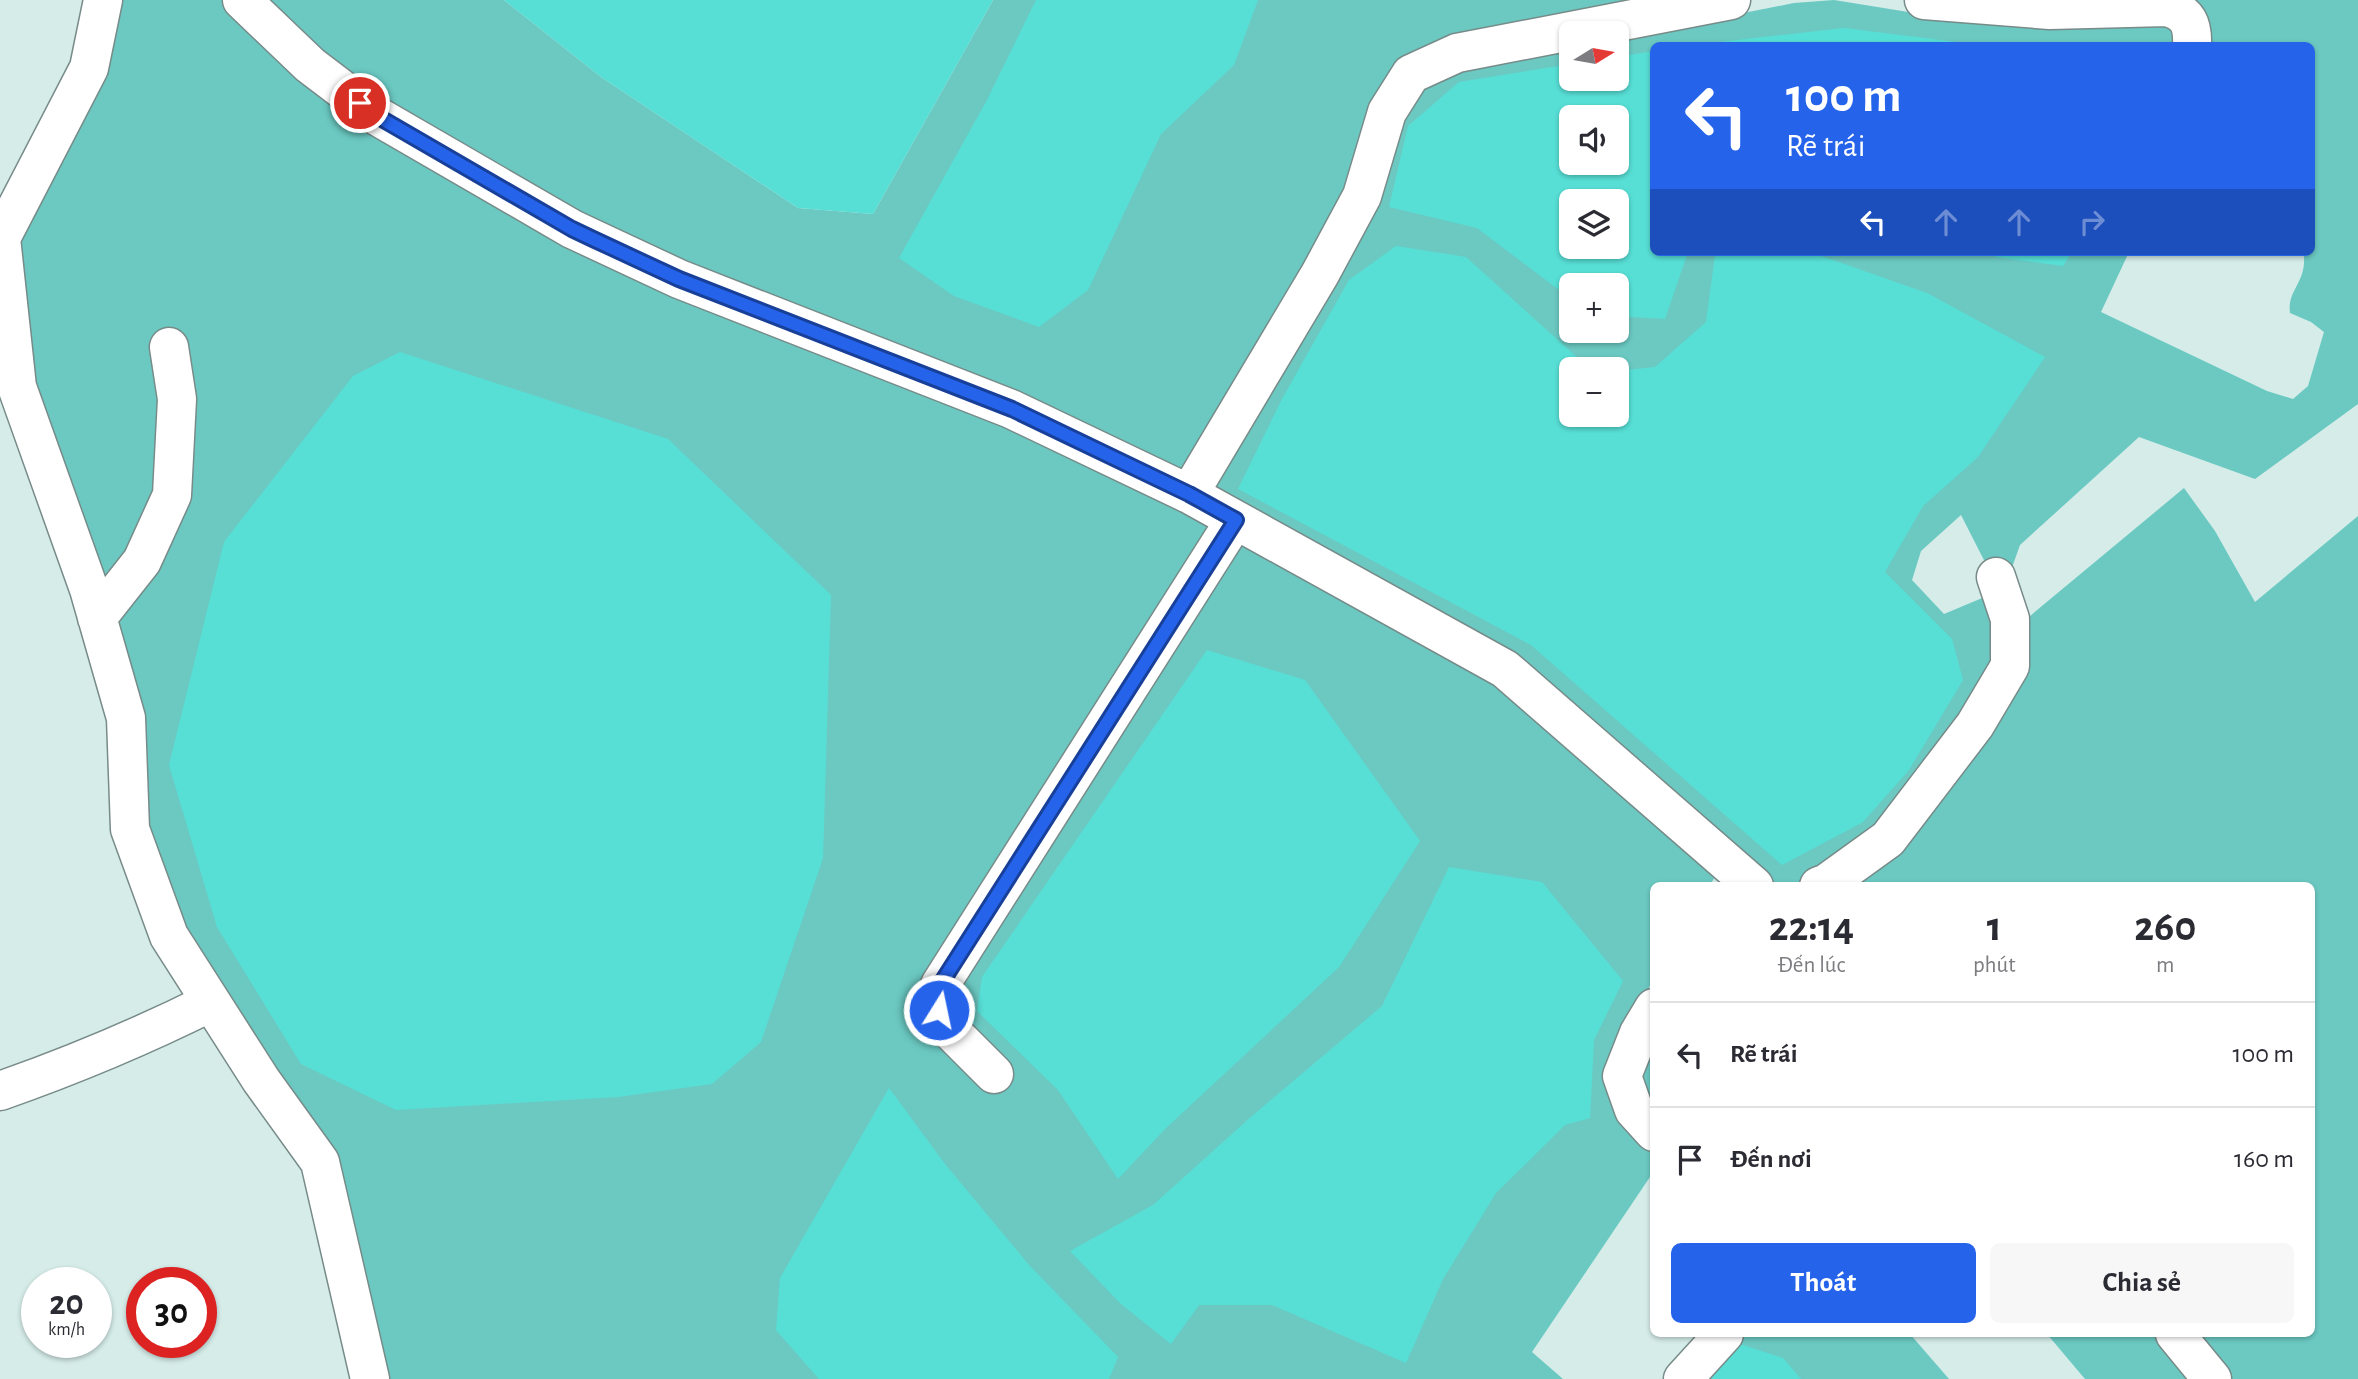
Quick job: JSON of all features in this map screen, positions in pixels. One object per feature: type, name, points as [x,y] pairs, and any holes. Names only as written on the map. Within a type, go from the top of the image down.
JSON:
[{"type":"street","points":[[103,0],[89,68],[1,238],[17,387],[97,618],[126,718],[130,829],[169,936],[261,1080],[320,1162],[370,1379]]},
{"type":"street","points":[[242,0],[310,65],[377,116],[572,229],[679,279],[1012,409],[1189,494],[1505,669],[1739,880]]},
{"type":"street","points":[[1189,494],[1320,274],[1362,196],[1387,112],[1411,74],[1457,53],[1731,0]]},
{"type":"street","points":[[1924,0],[2050,10],[2167,7],[2180,10],[2186,16],[2190,23],[2192,42]]},
{"type":"street","points":[[97,618],[142,561],[172,495],[177,399],[169,347]]},
{"type":"street","points":[[994,1074],[951,1031],[939,1010],[940,985],[1236,520]]},
{"type":"street","points":[[1828,882],[1888,839],[1975,725],[2010,666],[2010,620],[1996,577]]},
{"type":"street","points":[[0,1091],[135,1040],[211,1002]]},
{"type":"street","points":[[1650,1015],[1639,1033],[1622,1076],[1634,1110],[1650,1128]]},
{"type":"street","points":[[1683,1379],[1721,1337]]},
{"type":"street","points":[[2177,1337],[2212,1379]]},
{"type":"shaded area","points":[[118,0],[223,0],[304,77],[1176,503],[1495,679],[1718,872],[1712,882],[1650,882],[1650,986],[1623,1030],[1621,1117],[1650,1149],[1650,1177],[1532,1352],[1563,1379],[384,1379],[333,1156],[181,929],[145,824],[32,384],[16,240]]},
{"type":"shaded area","points":[[263,0],[504,0],[601,77],[798,208],[873,214],[993,0],[1657,0],[1455,39],[1348,194],[1184,475],[596,225],[383,102]]},
{"type":"shaded area","points":[[504,0],[993,0],[873,214],[798,208],[601,77]]},
{"type":"shaded area","points":[[1036,0],[1258,0],[1234,65],[1161,134],[1088,290],[1039,327],[954,296],[899,258],[987,100]]},
{"type":"shaded area","points":[[1834,0],[1933,16],[2176,25],[2179,42],[1650,42],[1650,256],[2127,256],[2101,312],[2267,391],[2293,399],[2308,386],[2324,332],[2311,322],[2290,313],[2291,298],[2300,280],[2304,256],[2315,256],[2315,42],[2205,42],[2190,0],[2358,0],[2358,404],[2255,479],[2139,437],[2020,545],[2010,573],[2024,621],[2184,488],[2215,531],[2255,602],[2358,516],[2358,1379],[2230,1379],[2196,1337],[2315,1337],[2315,882],[1773,882],[1513,658],[1209,489],[1399,118],[1419,85],[1459,68],[1559,48],[1559,91],[1629,91],[1629,36],[1794,3]],"holes":[[[1961,515],[1987,566],[1987,596],[1944,614],[1912,580],[1921,551]]]},
{"type":"shaded area","points":[[1844,28],[1956,42],[1719,42]]},
{"type":"shaded area","points":[[1650,52],[1650,256],[1687,256],[1665,319],[1629,317],[1629,273],[1559,273],[1559,290],[1477,228],[1389,207],[1408,126],[1459,82],[1559,66],[1559,91],[1629,91],[1629,55]]},
{"type":"shaded area","points":[[1396,246],[1466,257],[1577,357],[1559,357],[1559,427],[1629,427],[1629,370],[1655,367],[1706,322],[1715,256],[1821,256],[1927,293],[2045,357],[1978,457],[1923,506],[1885,572],[1952,639],[1963,680],[1909,770],[1863,822],[1782,865],[1531,645],[1238,489],[1282,399],[1349,280]]},
{"type":"shaded area","points":[[1994,256],[2069,256],[2063,266]]},
{"type":"shaded area","points":[[400,352],[668,439],[831,595],[823,858],[761,1042],[712,1084],[618,1097],[396,1110],[301,1064],[217,927],[169,765],[224,542],[353,376]]},
{"type":"shaded area","points":[[1207,650],[1305,680],[1420,841],[1339,967],[1165,1129],[1118,1179],[1058,1090],[977,1011],[982,977]]},
{"type":"shaded area","points":[[1449,867],[1542,882],[1623,981],[1594,1040],[1590,1118],[1565,1125],[1496,1193],[1443,1279],[1406,1363],[1272,1305],[1199,1305],[1171,1344],[1121,1304],[1070,1251],[1153,1205],[1252,1116],[1382,1006]]},
{"type":"shaded area","points":[[1650,1045],[1650,1104],[1636,1076]]},
{"type":"shaded area","points":[[889,1088],[945,1164],[1029,1265],[1118,1357],[1109,1379],[819,1379],[776,1330],[780,1278]]},
{"type":"shaded area","points":[[1739,1337],[1913,1337],[1949,1379],[1702,1379]]},
{"type":"shaded area","points":[[2050,1337],[2160,1337],[2195,1379],[2085,1379]]},
{"type":"shaded area","points":[[1734,1342],[1783,1358],[1801,1379],[1702,1379]]},
{"type":"route","points":[[360,103],[377,116],[572,229],[679,279],[1012,409],[1189,494],[1236,520],[940,985],[939,1010]]}]
